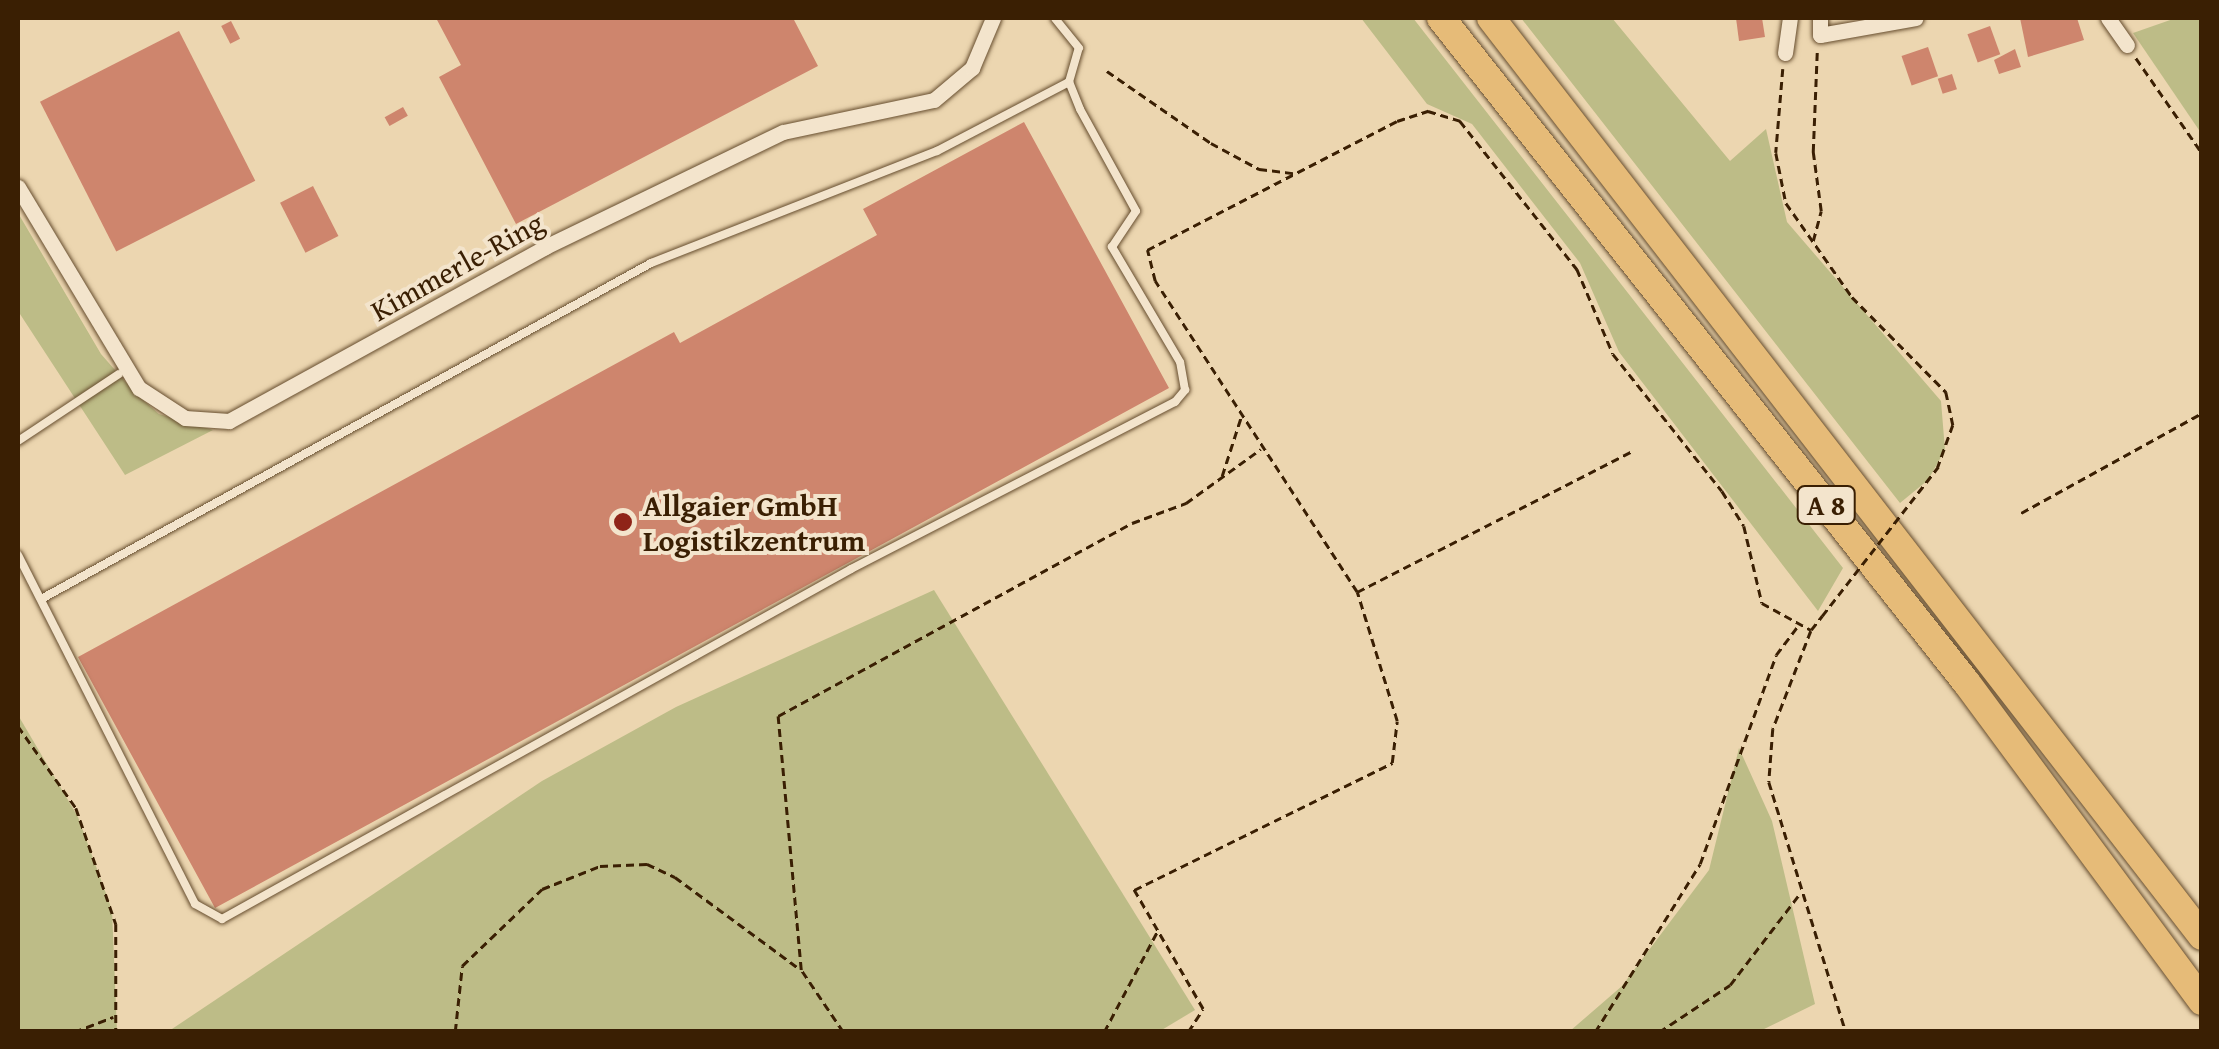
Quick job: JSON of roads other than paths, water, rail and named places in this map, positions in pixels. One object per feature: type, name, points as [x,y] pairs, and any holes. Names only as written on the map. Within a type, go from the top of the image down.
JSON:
[{"type":"highway","name":"A 8","points":[[1440,18],[1966,682],[2202,1001]]},
{"type":"highway","name":"A 8","points":[[1492,18],[2202,936]]},
{"type":"street","name":"Kimmerle-Ring","points":[[18,187],[139,388],[185,418],[229,420],[545,248],[783,132],[946,94],[972,68],[993,18]]},
{"type":"street","points":[[1785,53],[1790,18]]},
{"type":"street","points":[[1820,18],[1820,35],[1916,18]]},
{"type":"street","points":[[2108,18],[2127,45]]},
{"type":"lane","points":[[18,554],[195,904],[222,919],[836,578],[1176,402],[1186,390],[1180,362],[1112,247],[1136,211],[1069,82],[1079,48],[1055,18]]},
{"type":"lane","points":[[43,598],[651,263],[937,151],[1069,82]]},
{"type":"lane","points":[[18,442],[119,374]]},
{"type":"place","name":"Allgaier GmbH Logistikzentrum","points":[[623,522]]}]
